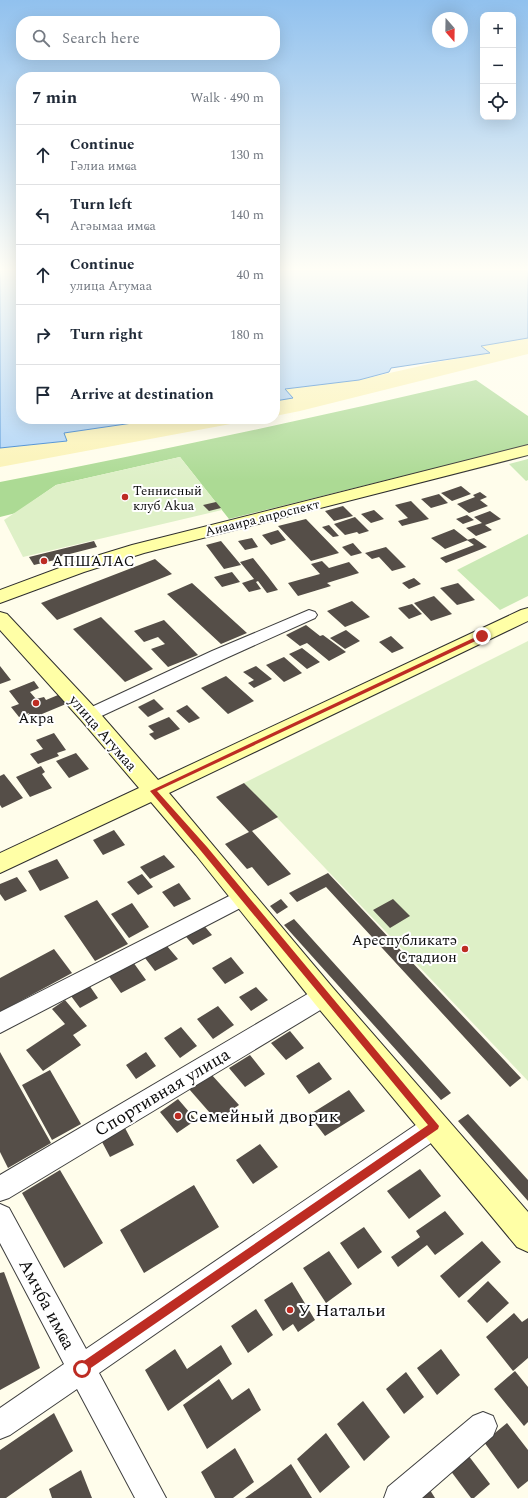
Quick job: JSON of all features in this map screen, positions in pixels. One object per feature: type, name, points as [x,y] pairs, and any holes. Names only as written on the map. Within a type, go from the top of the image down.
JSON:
[{"type":"main road","name":"Аиааира апроспект","points":[[0,597],[77,568],[138,549],[528,450]]},
{"type":"main road","points":[[0,864],[528,614]]},
{"type":"main road","name":"улица Агумаа","points":[[0,618],[89,715],[204,849],[324,996],[528,1236]]},
{"type":"street","points":[[89,715],[218,655],[309,615]]},
{"type":"street","points":[[0,1023],[243,897]]},
{"type":"street","name":"Спортивная улица","points":[[0,1189],[324,996]]},
{"type":"street","points":[[0,1425],[435,1126]]},
{"type":"street","name":"Амҷба имҩа","points":[[0,1217],[151,1498]]},
{"type":"street","points":[[399,1498],[483,1426]]},
{"type":"green space","points":[[476,380],[528,416],[528,445],[229,519],[180,457],[56,485],[16,513],[0,517],[0,482],[357,407]]},
{"type":"green space","name":"Теннисный клуб Akua","points":[[180,457],[222,510],[23,557],[4,520],[56,485]]},
{"type":"green space","points":[[528,459],[528,480],[526,481],[509,464]]},
{"type":"green space","points":[[528,534],[528,596],[500,610],[457,570]]},
{"type":"green space","name":"Ареспубликатә Стадион","points":[[528,641],[528,1081],[244,783]]},
{"type":"sand","points":[[511,341],[528,341],[528,354],[280,415],[280,394],[284,389],[359,380],[438,362],[489,353],[480,346]]},
{"type":"sand","points":[[127,424],[231,424],[0,467],[0,448],[67,441],[63,433]]},
{"type":"water","points":[[0,341],[16,341],[16,424],[126,424],[64,433],[67,441],[0,448]]},
{"type":"water","points":[[280,341],[511,341],[481,346],[490,353],[391,368],[389,372],[359,380],[285,389],[293,398],[280,400]]},
{"type":"building","points":[[461,486],[471,494],[452,501],[441,493]]},
{"type":"building","points":[[480,492],[487,497],[480,500],[488,506],[469,513],[457,504],[475,497],[473,495]]},
{"type":"building","points":[[439,494],[448,503],[431,508],[421,499]]},
{"type":"building","points":[[411,501],[429,519],[402,526],[398,521],[408,518],[395,505]]},
{"type":"building","points":[[216,502],[221,508],[209,511],[203,505]]},
{"type":"building","points":[[343,506],[353,516],[334,521],[325,511]]},
{"type":"building","points":[[374,510],[384,519],[371,523],[361,514]]},
{"type":"building","points":[[490,511],[501,519],[485,525],[492,530],[476,536],[466,528],[482,523],[474,517]]},
{"type":"building","points":[[467,515],[474,520],[463,524],[456,519]]},
{"type":"building","points":[[355,517],[369,531],[359,534],[357,532],[345,535],[334,524]]},
{"type":"building","points":[[306,519],[339,553],[311,561],[278,526]]},
{"type":"building","points":[[329,525],[339,536],[333,537],[322,527]]},
{"type":"building","points":[[454,529],[468,540],[445,549],[431,538]]},
{"type":"building","points":[[278,530],[286,540],[271,545],[262,535]]},
{"type":"building","points":[[252,538],[258,547],[245,550],[238,541]]},
{"type":"building","points":[[474,538],[487,547],[446,563],[440,558],[474,545],[467,540]]},
{"type":"building","points":[[94,541],[97,547],[54,558],[55,560],[34,565],[29,557]]},
{"type":"building","points":[[221,541],[241,565],[224,569],[206,545]]},
{"type":"building","points":[[353,543],[362,553],[351,556],[342,547]]},
{"type":"building","points":[[386,547],[406,567],[392,571],[379,557],[372,559],[365,553]]},
{"type":"building","points":[[253,558],[278,590],[267,593],[258,581],[256,582],[261,589],[249,592],[242,583],[254,579],[240,562]]},
{"type":"building","points":[[155,559],[172,574],[57,620],[41,603]]},
{"type":"building","points":[[322,561],[329,568],[349,562],[359,573],[327,583],[331,586],[298,596],[288,583],[320,574],[311,564]]},
{"type":"building","points":[[232,572],[240,582],[222,587],[214,577]]},
{"type":"building","points":[[414,578],[421,584],[409,589],[402,583]]},
{"type":"building","points":[[192,583],[247,633],[221,644],[167,594]]},
{"type":"building","points":[[458,583],[475,600],[457,605],[440,588]]},
{"type":"building","points":[[434,596],[452,614],[431,621],[414,603]]},
{"type":"building","points":[[352,601],[370,617],[345,627],[327,611]]},
{"type":"building","points":[[412,604],[422,614],[409,619],[398,608]]},
{"type":"building","points":[[101,617],[153,669],[125,682],[73,629]]},
{"type":"building","points":[[164,620],[198,655],[168,667],[151,649],[165,644],[158,637],[144,642],[134,631]]},
{"type":"building","points":[[306,625],[320,636],[323,635],[346,652],[329,661],[307,643],[300,646],[286,635]]},
{"type":"building","points":[[346,630],[360,641],[345,649],[330,638]]},
{"type":"building","points":[[391,636],[404,648],[392,653],[379,642]]},
{"type":"building","points":[[302,648],[320,662],[307,669],[289,654]]},
{"type":"building","points":[[284,657],[302,673],[284,682],[266,665]]},
{"type":"building","points":[[0,666],[11,680],[0,684]]},
{"type":"building","points":[[256,666],[272,679],[254,688],[248,683],[254,680],[243,672]]},
{"type":"building","points":[[226,676],[254,701],[228,714],[201,688]]},
{"type":"building","points":[[34,681],[39,688],[30,692],[36,699],[44,697],[46,700],[58,695],[66,704],[42,714],[40,717],[28,715],[29,713],[19,717],[11,707],[19,704],[9,691]]},
{"type":"building","points":[[154,699],[164,709],[148,717],[138,707]]},
{"type":"building","points":[[187,705],[200,718],[189,723],[176,711]]},
{"type":"building","points":[[169,717],[180,729],[155,740],[149,734],[154,732],[148,726]]},
{"type":"building","points":[[54,733],[66,750],[57,753],[59,756],[38,764],[30,754],[43,749],[36,740]]},
{"type":"building","points":[[76,753],[89,769],[69,778],[56,761]]},
{"type":"building","points":[[41,766],[45,772],[42,774],[52,788],[30,797],[16,777]]},
{"type":"building","points":[[4,774],[23,798],[2,808],[0,805],[0,776]]},
{"type":"building","points":[[244,783],[278,817],[252,831],[291,874],[268,886],[252,867],[247,869],[225,844],[249,832],[216,797]]},
{"type":"building","points":[[114,830],[125,845],[103,855],[93,840]]},
{"type":"building","points":[[164,855],[175,867],[150,879],[140,867]]},
{"type":"building","points":[[57,859],[69,878],[40,891],[28,871]]},
{"type":"building","points":[[328,873],[521,1078],[510,1087],[326,887],[297,902],[289,893]]},
{"type":"building","points":[[142,874],[153,887],[138,895],[127,882]]},
{"type":"building","points":[[17,877],[27,891],[5,901],[0,894],[0,884]]},
{"type":"building","points":[[179,883],[191,899],[174,907],[162,892]]},
{"type":"building","points":[[281,899],[288,907],[277,914],[270,906]]},
{"type":"building","points":[[393,899],[410,916],[390,928],[373,910]]},
{"type":"building","points":[[97,900],[128,944],[95,961],[64,916]]},
{"type":"building","points":[[132,903],[149,927],[129,938],[111,914]]},
{"type":"building","points":[[294,919],[451,1093],[441,1100],[284,925]]},
{"type":"building","points":[[201,922],[212,935],[193,945],[182,932]]},
{"type":"building","points":[[167,946],[178,959],[155,971],[145,958]]},
{"type":"building","points":[[54,949],[72,973],[0,1012],[0,978]]},
{"type":"building","points":[[231,957],[244,973],[225,984],[212,968]]},
{"type":"building","points":[[133,962],[146,980],[121,993],[108,975]]},
{"type":"building","points":[[89,985],[98,998],[80,1008],[71,996]]},
{"type":"building","points":[[256,987],[268,1000],[251,1011],[239,997]]},
{"type":"building","points":[[65,1000],[87,1026],[73,1035],[81,1045],[43,1071],[26,1050],[65,1024],[52,1009]]},
{"type":"building","points":[[218,1006],[234,1025],[213,1039],[197,1019]]},
{"type":"building","points":[[181,1027],[197,1046],[180,1058],[164,1038]]},
{"type":"building","points":[[290,1031],[304,1048],[286,1060],[271,1043]]},
{"type":"building","points":[[0,1052],[51,1143],[8,1168],[0,1152]]},
{"type":"building","points":[[146,1052],[156,1066],[136,1079],[126,1065]]},
{"type":"building","points":[[250,1055],[265,1074],[245,1087],[229,1068]]},
{"type":"building","points":[[319,1062],[332,1079],[309,1094],[296,1076]]},
{"type":"building","points":[[50,1070],[81,1124],[52,1140],[22,1085]]},
{"type":"building","points":[[211,1074],[239,1105],[217,1121],[189,1089]]},
{"type":"building","points":[[349,1090],[365,1111],[325,1136],[309,1115]]},
{"type":"building","name":"Семейный дворик","points":[[178,1099],[196,1120],[177,1133],[160,1112]]},
{"type":"building","points":[[468,1114],[528,1180],[528,1201],[458,1121]]},
{"type":"building","points":[[125,1128],[134,1145],[110,1157],[101,1140]]},
{"type":"building","points":[[260,1144],[278,1167],[253,1184],[236,1160]]},
{"type":"building","points":[[420,1169],[441,1196],[409,1219],[387,1191]]},
{"type":"building","points":[[60,1170],[103,1243],[64,1268],[22,1193]]},
{"type":"building","points":[[194,1185],[219,1227],[144,1273],[120,1230]]},
{"type":"building","points":[[445,1211],[464,1234],[435,1255],[427,1245],[398,1267],[391,1257],[420,1237],[416,1231]]},
{"type":"building","points":[[364,1227],[382,1252],[358,1269],[340,1243]]},
{"type":"building","points":[[482,1241],[501,1262],[459,1298],[440,1276]]},
{"type":"building","points":[[329,1251],[352,1284],[326,1303],[303,1268]]},
{"type":"building","points":[[4,1272],[40,1368],[0,1390],[0,1273]]},
{"type":"building","points":[[488,1281],[509,1303],[487,1323],[467,1301]]},
{"type":"building","name":"У Натальи","points":[[292,1282],[315,1320],[298,1332],[293,1324],[283,1331],[264,1300]]},
{"type":"building","points":[[256,1309],[273,1335],[248,1353],[231,1326]]},
{"type":"building","points":[[514,1313],[522,1322],[528,1318],[528,1358],[513,1371],[486,1337]]},
{"type":"building","points":[[221,1345],[232,1364],[168,1411],[145,1370],[175,1349],[187,1369]]},
{"type":"building","points":[[441,1349],[460,1375],[437,1395],[417,1368]]},
{"type":"building","points":[[515,1371],[528,1387],[528,1422],[524,1426],[494,1389]]},
{"type":"building","points":[[406,1372],[424,1397],[404,1414],[386,1389]]},
{"type":"building","points":[[219,1379],[232,1400],[249,1388],[261,1410],[207,1449],[183,1405]]},
{"type":"building","points":[[363,1401],[390,1437],[364,1461],[337,1424]]},
{"type":"building","points":[[54,1413],[73,1451],[6,1498],[0,1498],[0,1450]]},
{"type":"building","points":[[507,1423],[528,1450],[528,1481],[518,1489],[484,1442]]},
{"type":"building","points":[[326,1433],[350,1467],[320,1493],[297,1459]]},
{"type":"building","points":[[235,1448],[254,1482],[233,1498],[215,1498],[201,1472]]},
{"type":"building","points":[[468,1455],[490,1484],[474,1498],[471,1498],[450,1470]]},
{"type":"building","points":[[291,1464],[312,1498],[245,1498],[269,1481]]},
{"type":"building","points":[[81,1470],[92,1498],[52,1498],[49,1489]]},
{"type":"building","points":[[430,1490],[435,1498],[420,1498]]},
{"type":"place","name":"Теннисный клуб Akua","points":[[125,497]]},
{"type":"place","name":"АПШАЛАС","points":[[44,561]]},
{"type":"place","name":"Акра","points":[[36,703]]},
{"type":"place","name":"Ареспубликатә Стадион","points":[[465,949]]},
{"type":"place","name":"Семейный дворик","points":[[178,1116]]},
{"type":"place","name":"У Натальи","points":[[290,1310]]},
{"type":"route","points":[[82,1369],[435,1126],[324,996],[204,849],[153,791],[482,636]]}]
